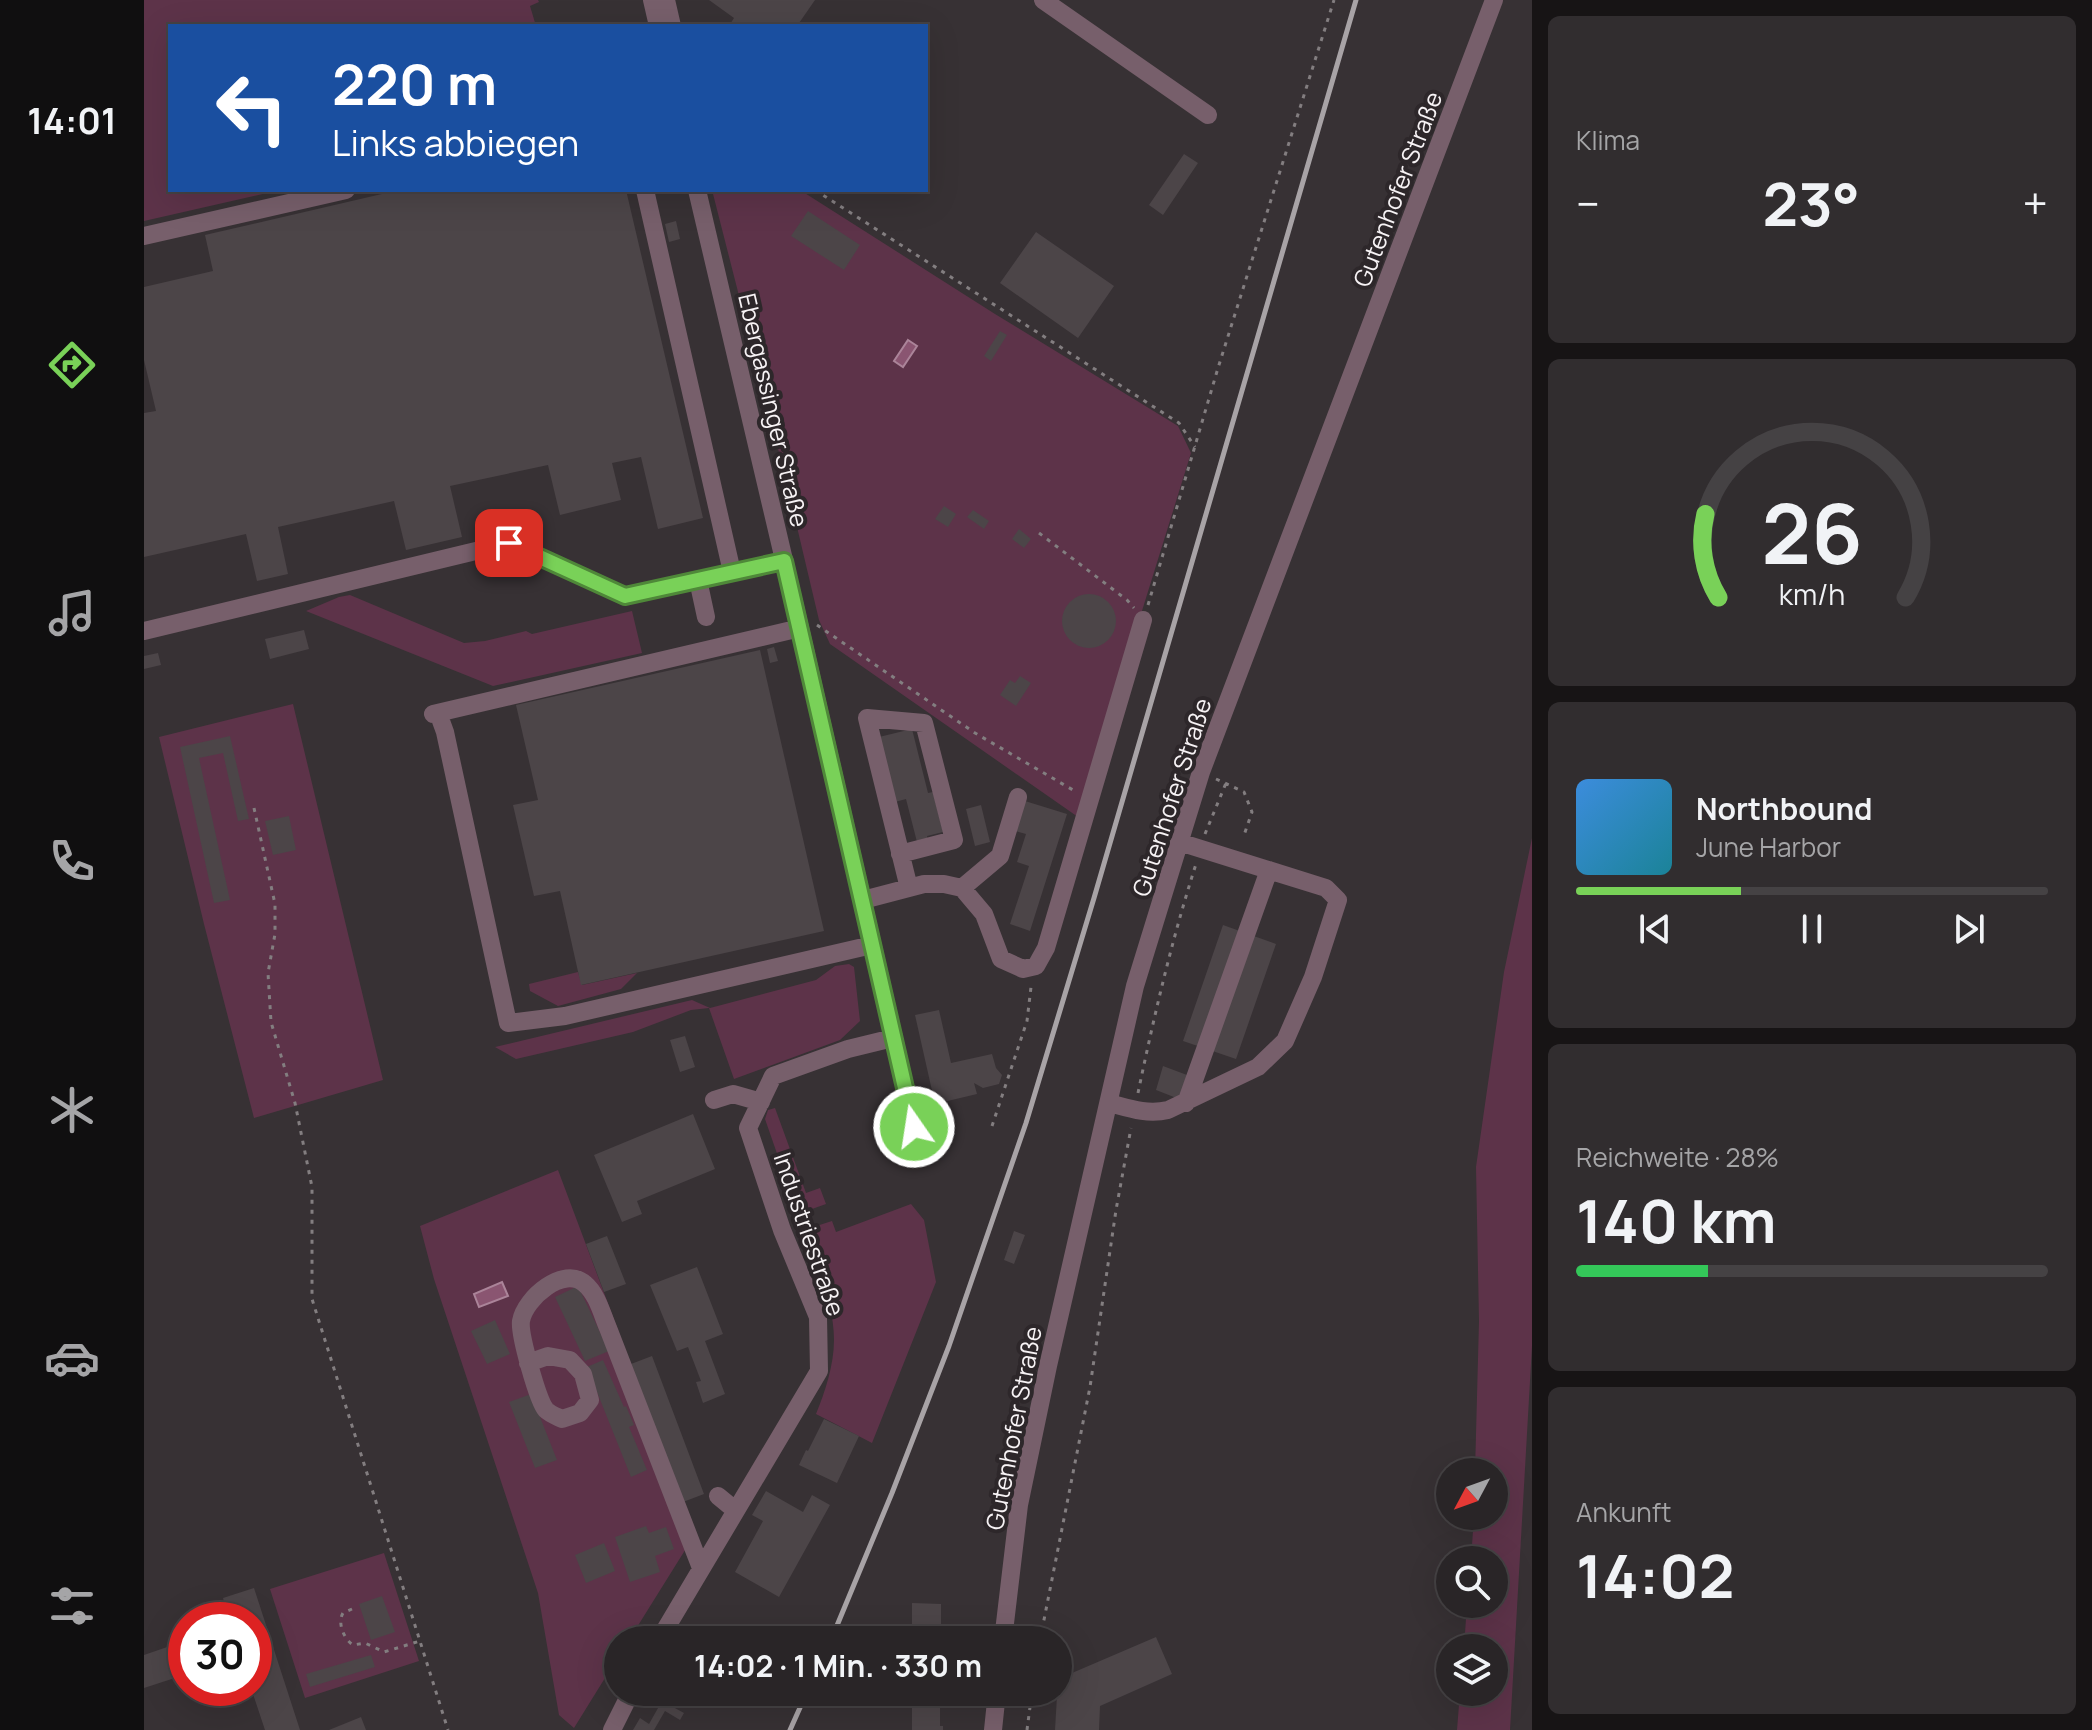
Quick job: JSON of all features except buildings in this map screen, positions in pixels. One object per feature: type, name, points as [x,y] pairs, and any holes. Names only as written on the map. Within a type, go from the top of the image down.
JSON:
[{"type":"street","points":[[652,0],[658,24]]},
{"type":"street","points":[[666,0],[672,24]]},
{"type":"street","points":[[1043,0],[1208,115]]},
{"type":"street","name":"Gutenhofer Straße","points":[[1005,1626],[1019,1505],[1135,986],[1201,772],[1494,0]]},
{"type":"street","points":[[144,236],[337,192]]},
{"type":"street","points":[[645,192],[732,572]]},
{"type":"street","name":"Ebergassinger Straße","points":[[697,192],[921,1156]]},
{"type":"street","points":[[144,631],[509,543],[625,596],[784,561]]},
{"type":"street","points":[[698,580],[706,617]]},
{"type":"street","points":[[863,900],[924,884],[962,888],[984,914],[1001,959],[1023,969],[1036,966],[1046,948],[1143,620]]},
{"type":"street","points":[[800,628],[437,718],[445,732],[508,1023],[565,1016],[872,945]]},
{"type":"street","points":[[900,854],[954,840],[924,723],[867,718],[900,854],[909,888]]},
{"type":"street","points":[[962,888],[1000,856],[1018,797]]},
{"type":"street","points":[[1109,1103],[1156,1113],[1176,1108],[1258,1067],[1285,1041],[1313,977],[1338,900],[1326,888],[1179,842]]},
{"type":"street","points":[[1186,1103],[1269,870]]},
{"type":"street","name":"Industriestraße","points":[[667,1626],[819,1371],[818,1317],[782,1230],[748,1128],[773,1076],[848,1049],[893,1038]]},
{"type":"street","points":[[714,1100],[733,1094],[761,1102]]},
{"type":"street","points":[[528,1363],[520,1324],[524,1309],[544,1288],[565,1279],[578,1279],[591,1290],[608,1328],[701,1568]]},
{"type":"street","points":[[718,1496],[735,1510]]},
{"type":"street","points":[[612,1730],[624,1706]]},
{"type":"street","points":[[993,1730],[996,1706]]},
{"type":"path","points":[[1143,620],[1334,0]]},
{"type":"path","points":[[818,192],[1179,423],[1195,447]]},
{"type":"path","points":[[1039,533],[1127,600],[1143,620]]},
{"type":"path","points":[[800,628],[817,625],[975,733],[1090,800]]},
{"type":"path","points":[[1201,772],[1244,792],[1252,812],[1243,838]]},
{"type":"path","points":[[1043,1626],[1090,1387],[1134,1110],[1159,993],[1180,913],[1226,783]]},
{"type":"path","points":[[254,808],[275,904],[275,934],[268,973],[271,1022],[295,1103],[312,1187],[312,1299],[448,1730]]},
{"type":"path","points":[[992,1126],[1027,1021],[1031,987],[1023,969]]},
{"type":"path","points":[[352,1609],[343,1613],[340,1619],[346,1638],[353,1645],[365,1643],[384,1652],[420,1641]]},
{"type":"path","points":[[1027,1730],[1030,1706]]},
{"type":"shaded area","points":[[144,0],[538,0],[530,6],[535,24],[168,24],[168,192],[271,192],[144,221]]},
{"type":"shaded area","points":[[713,192],[803,192],[1178,426],[1191,453],[1078,817],[830,644],[819,620]]},
{"type":"shaded area","points":[[908,340],[917,346],[903,367],[894,361]]},
{"type":"shaded area","points":[[350,595],[464,643],[526,631],[532,634],[632,611],[642,653],[493,686],[306,611]]},
{"type":"shaded area","points":[[293,704],[383,1080],[254,1118],[159,737]]},
{"type":"shaded area","points":[[1532,838],[1532,1346],[1510,1730],[1457,1730],[1459,1706],[1508,1706],[1508,1634],[1465,1634],[1466,1618],[1508,1618],[1508,1546],[1472,1546],[1473,1530],[1508,1530],[1508,1458],[1475,1458],[1479,1321],[1476,1167],[1504,972]]},
{"type":"shaded area","points":[[849,964],[854,967],[860,1021],[840,1040],[734,1079],[709,1008],[691,1010],[633,1032],[516,1059],[495,1047],[692,1000],[710,1008],[816,980],[835,966]]},
{"type":"shaded area","points":[[578,972],[582,985],[637,973],[621,989],[558,1006],[530,991],[529,984]]},
{"type":"shaded area","points":[[775,1108],[806,1193],[820,1188],[826,1204],[798,1214],[765,1119],[768,1110]]},
{"type":"shaded area","points":[[558,1170],[696,1538],[687,1547],[638,1626],[604,1626],[604,1680],[574,1728],[559,1715],[538,1593],[434,1279],[420,1226]]},
{"type":"shaded area","points":[[911,1204],[924,1220],[936,1282],[872,1443],[816,1414],[831,1369],[833,1326],[824,1284],[804,1230],[832,1221],[836,1232]]},
{"type":"shaded area","points":[[502,1282],[508,1296],[479,1307],[474,1294]]},
{"type":"shaded area","points":[[384,1553],[419,1661],[305,1698],[270,1589]]},
{"type":"railway","points":[[837,1626],[949,1346],[1026,1123],[1356,0]]},
{"type":"railway","points":[[790,1730],[801,1706]]},
{"type":"route","points":[[509,543],[625,596],[784,561],[914,1127]]}]
